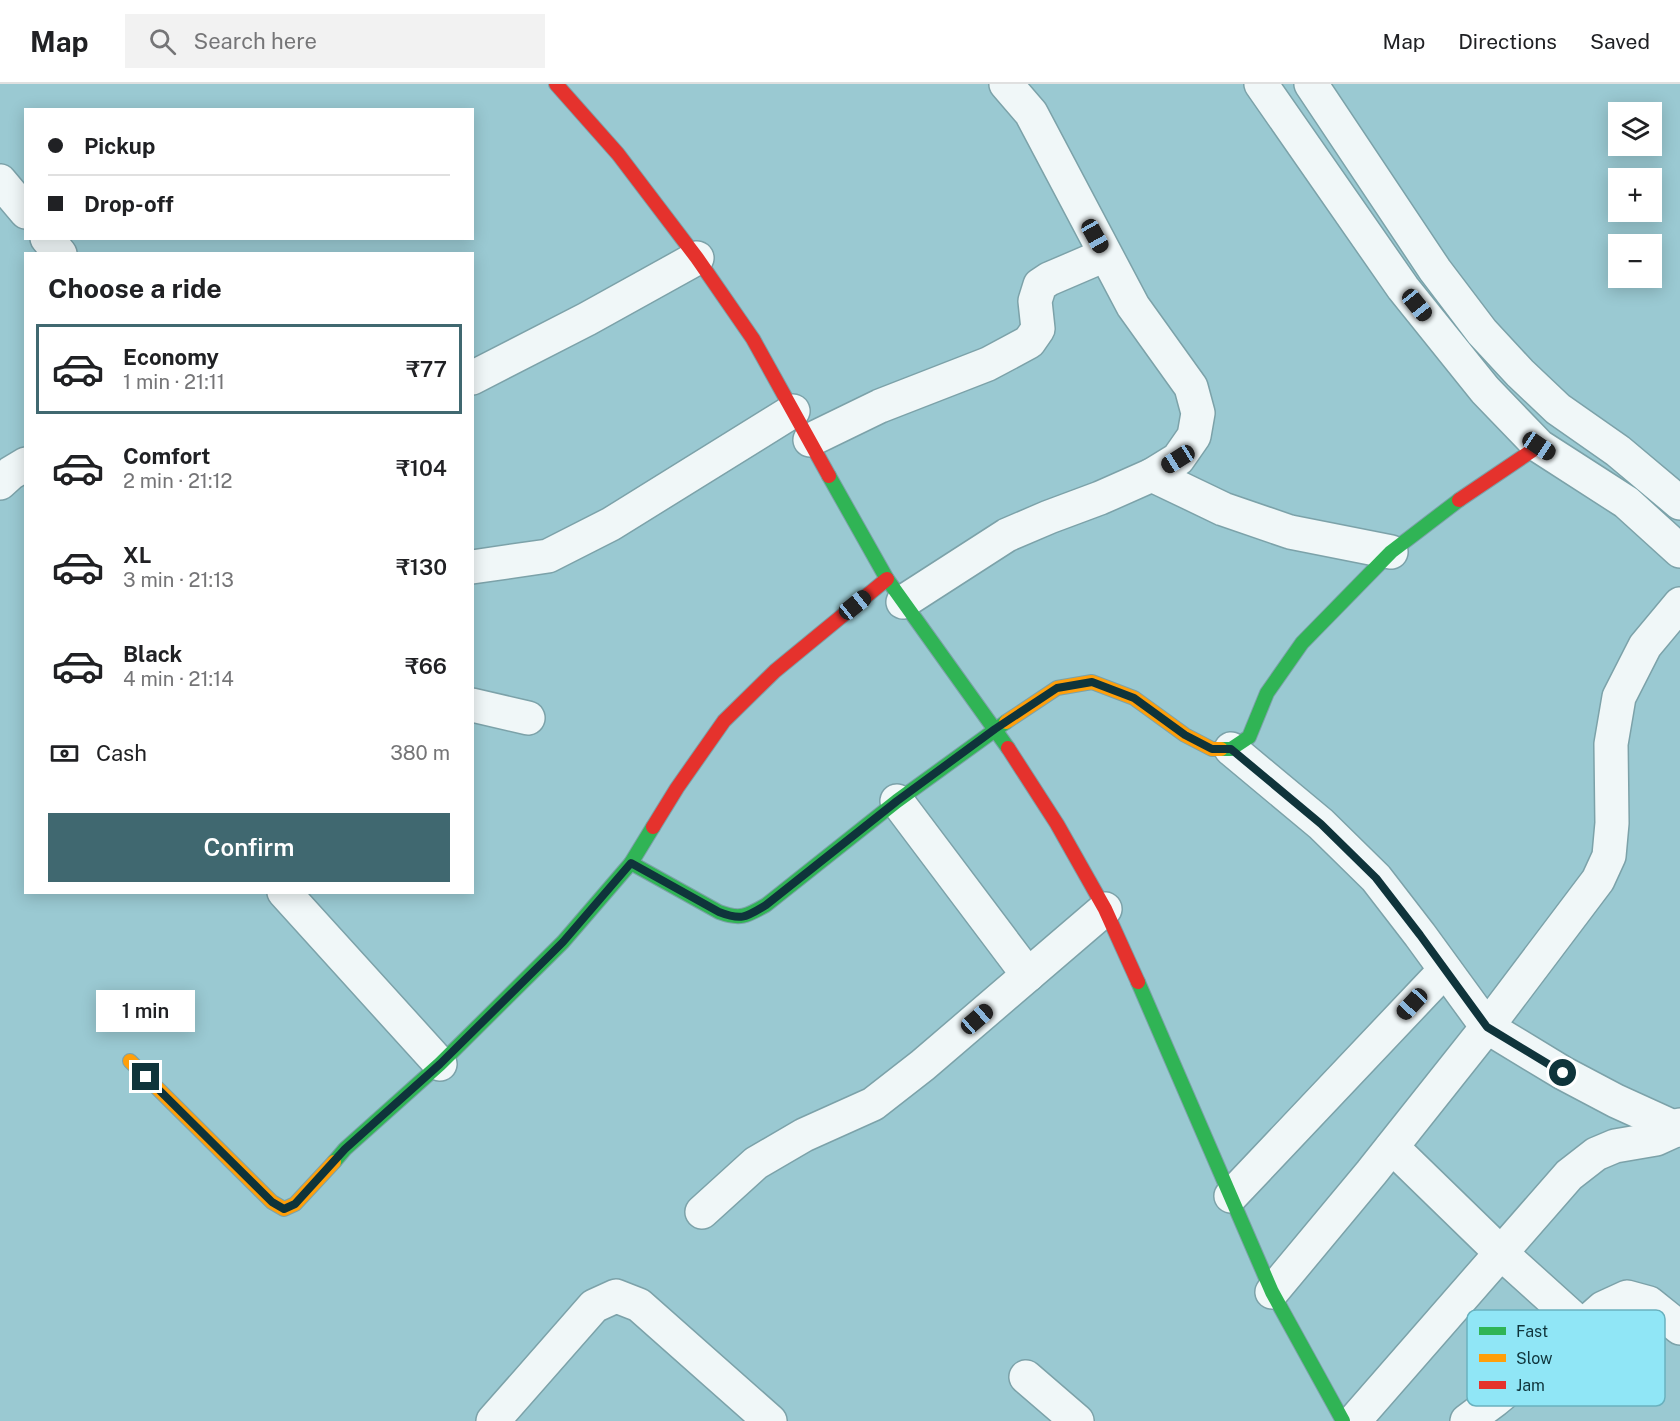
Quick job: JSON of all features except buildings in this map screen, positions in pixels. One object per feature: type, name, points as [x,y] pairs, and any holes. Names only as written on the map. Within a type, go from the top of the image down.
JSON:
[{"type":"street","points":[[556,84],[618,154],[697,258],[753,339],[895,590],[995,729],[1057,824],[1105,909],[1272,1292],[1343,1421]]},
{"type":"street","points":[[130,1061],[272,1202],[284,1209],[295,1204],[345,1149],[440,1064],[563,942],[631,863],[677,788],[724,721],[774,671],[895,590],[1007,535],[1152,475],[1178,459],[1194,436],[1198,413],[1191,387],[1133,306],[1031,113],[1006,84]]},
{"type":"street","points":[[1261,84],[1403,288],[1485,390],[1539,446],[1626,502],[1680,551]]},
{"type":"street","points":[[1311,84],[1435,270],[1482,332],[1558,409],[1618,452],[1680,503]]},
{"type":"street","points":[[0,181],[24,210]]},
{"type":"street","points":[[49,240],[58,252]]},
{"type":"street","points":[[810,440],[880,406],[988,364],[1029,342],[1038,329],[1035,302],[1040,285],[1105,255]]},
{"type":"street","points":[[474,377],[588,319],[697,258]]},
{"type":"street","points":[[474,567],[548,556],[611,524],[794,411]]},
{"type":"street","points":[[631,863],[719,912],[733,917],[748,915],[766,905],[897,801],[995,729],[1057,688],[1092,682],[1134,698],[1185,735],[1212,749],[1231,749],[1249,737],[1267,693],[1302,643],[1390,552],[1451,506],[1539,446]]},
{"type":"street","points":[[0,483],[24,465]]},
{"type":"street","points":[[1152,475],[1223,509],[1290,532],[1390,552]]},
{"type":"street","points":[[1272,1292],[1392,1147],[1487,1027],[1598,880],[1609,856],[1612,823],[1611,744],[1619,697],[1645,646],[1680,604]]},
{"type":"street","points":[[474,705],[528,718]]},
{"type":"street","points":[[1231,749],[1321,824],[1376,878],[1487,1027],[1563,1073],[1616,1101],[1679,1128]]},
{"type":"street","points":[[897,801],[1028,975]]},
{"type":"street","points":[[286,894],[440,1064]]},
{"type":"street","points":[[702,1212],[756,1163],[804,1135],[873,1104],[923,1065],[1105,909]]},
{"type":"street","points":[[1231,1196],[1445,970]]},
{"type":"street","points":[[1354,1421],[1569,1175],[1596,1154],[1615,1146],[1656,1139],[1679,1128]]},
{"type":"street","points":[[1392,1147],[1501,1253],[1564,1310]]},
{"type":"street","points":[[493,1421],[594,1306],[616,1296],[639,1305],[762,1418]]},
{"type":"street","points":[[1601,1310],[1627,1297],[1649,1304],[1657,1310]]},
{"type":"street","points":[[1665,1316],[1680,1328]]},
{"type":"street","points":[[1026,1377],[1077,1421]]},
{"type":"street","points":[[1467,1421],[1486,1406]]},
{"type":"traffic: fast","points":[[829,476],[887,579],[1008,748]]},
{"type":"traffic: fast","points":[[1221,749],[1231,749],[1249,737],[1267,693],[1302,643],[1391,552],[1459,500]]},
{"type":"traffic: fast","points":[[631,863],[719,912],[733,916],[748,914],[766,905],[897,801],[1006,722]]},
{"type":"traffic: fast","points":[[334,1162],[345,1149],[440,1064],[563,942],[631,863],[653,827]]},
{"type":"traffic: fast","points":[[1138,982],[1272,1292],[1343,1421]]},
{"type":"traffic: slow","points":[[1006,722],[1057,688],[1092,682],[1134,698],[1185,735],[1212,749],[1221,749]]},
{"type":"traffic: slow","points":[[130,1061],[272,1202],[284,1209],[295,1204],[334,1162]]},
{"type":"traffic: jam","points":[[556,84],[618,154],[697,258],[753,339],[829,476]]},
{"type":"traffic: jam","points":[[1459,500],[1539,446]]},
{"type":"traffic: jam","points":[[653,827],[724,721],[775,671],[887,579]]},
{"type":"traffic: jam","points":[[1008,748],[1057,824],[1105,909],[1138,982]]},
{"type":"route","points":[[146,1077],[272,1202],[284,1209],[295,1204],[345,1149],[440,1064],[563,942],[631,863],[719,912],[733,917],[748,915],[766,905],[897,801],[995,729],[1057,688],[1092,682],[1134,698],[1185,735],[1212,749],[1231,749],[1321,824],[1376,878],[1487,1027],[1563,1073]]}]
